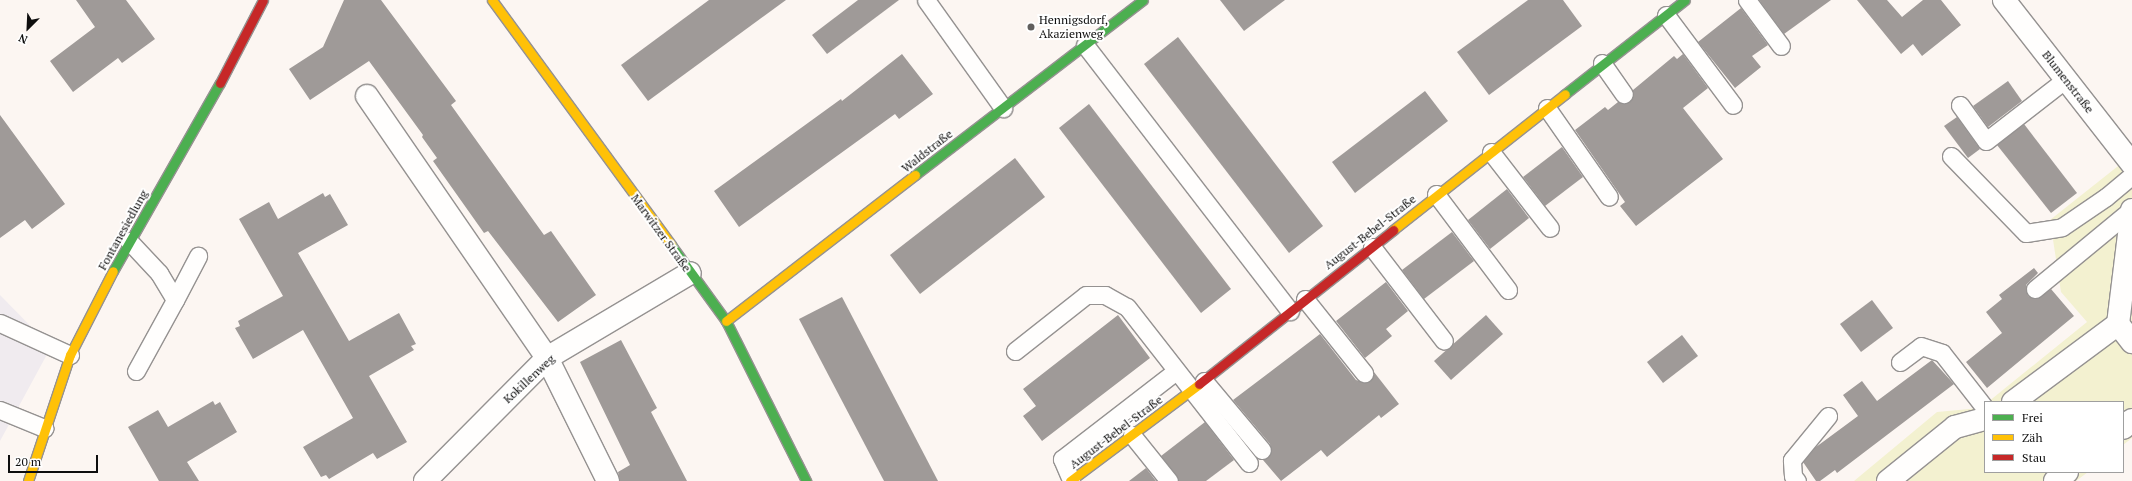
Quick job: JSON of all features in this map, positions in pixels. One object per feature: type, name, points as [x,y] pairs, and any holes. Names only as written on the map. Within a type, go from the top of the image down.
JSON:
[{"type":"street","name":"Fontanesiedlung","points":[[28,481],[44,428],[70,354],[130,242],[219,85],[263,0]]},
{"type":"street","name":"Marwitzer Straße","points":[[492,0],[726,321],[806,481]]},
{"type":"street","name":"Waldstraße","points":[[726,321],[1143,0]]},
{"type":"street","name":"August-Bebel-Straße","points":[[1071,481],[1198,386],[1436,194],[1547,108],[1602,63],[1685,0]]},
{"type":"street","name":"Blumenstraße","points":[[2004,0],[2132,164]]},
{"type":"street","points":[[367,96],[548,358],[608,481]]},
{"type":"street","points":[[2132,209],[2118,324],[2132,342]]},
{"type":"street","name":"Kokillenweg","points":[[425,481],[548,358],[690,273]]},
{"type":"street","points":[[2014,401],[2118,324]]},
{"type":"street","points":[[1888,481],[1955,427],[1984,419]]},
{"type":"street","points":[[2124,427],[2132,420]]},
{"type":"street","points":[[2040,473],[2046,481]]},
{"type":"street","points":[[2055,481],[2066,473]]},
{"type":"lane","points":[[926,0],[1003,108]]},
{"type":"lane","points":[[1747,0],[1781,46]]},
{"type":"lane","points":[[1666,15],[1733,105]]},
{"type":"lane","points":[[1085,45],[1290,311]]},
{"type":"lane","points":[[1602,63],[1624,94]]},
{"type":"lane","points":[[1960,105],[1986,141],[2066,79]]},
{"type":"lane","points":[[1547,108],[1609,197]]},
{"type":"lane","points":[[1491,152],[1550,228]]},
{"type":"lane","points":[[1951,156],[2026,233],[2062,227],[2106,197],[2132,175]]},
{"type":"lane","points":[[1436,194],[1508,290]]},
{"type":"lane","points":[[2035,289],[2132,209]]},
{"type":"lane","points":[[130,242],[159,273],[175,300]]},
{"type":"lane","points":[[1372,247],[1444,341]]},
{"type":"lane","points":[[136,371],[198,256]]},
{"type":"lane","points":[[1015,351],[1086,295],[1105,295],[1127,307],[1176,371],[1198,386],[1262,450]]},
{"type":"lane","points":[[1305,299],[1364,373]]},
{"type":"lane","points":[[0,323],[70,354]]},
{"type":"lane","points":[[1900,362],[1921,346],[1942,354],[1984,407]]},
{"type":"lane","points":[[1071,481],[1062,459],[1176,371]]},
{"type":"lane","points":[[1198,386],[1249,463]]},
{"type":"lane","points":[[0,410],[44,428]]},
{"type":"lane","points":[[1797,481],[1793,476],[1792,460],[1828,416]]},
{"type":"lane","points":[[1132,435],[1169,481]]},
{"type":"shaded area","points":[[2132,155],[2132,438],[2124,444],[2124,401],[1989,401],[2087,322],[2061,292],[2050,220]]},
{"type":"shaded area","points":[[0,295],[51,347],[0,441]]},
{"type":"shaded area","points":[[1984,406],[1984,473],[2087,473],[2076,481],[1854,481],[1937,412],[1980,408]]},
{"type":"building","points":[[76,0],[126,0],[155,39],[122,63],[118,58],[73,92],[50,61],[95,27]]},
{"type":"building","points":[[344,0],[381,0],[456,101],[451,105],[544,235],[551,231],[596,295],[558,322],[488,231],[484,233],[433,161],[437,158],[422,137],[423,135],[369,61],[310,100],[289,69],[323,47]]},
{"type":"building","points":[[709,0],[786,0],[648,101],[621,65]]},
{"type":"building","points":[[858,0],[899,0],[827,54],[812,35]]},
{"type":"building","points":[[1220,0],[1285,0],[1244,31]]},
{"type":"building","points":[[1528,0],[1563,0],[1582,26],[1489,95],[1457,52]]},
{"type":"building","points":[[1759,0],[1831,0],[1784,34]]},
{"type":"building","points":[[1857,0],[1887,0],[1902,17],[1923,0],[1941,0],[1961,25],[1922,56],[1913,44],[1901,54]]},
{"type":"building","points":[[1741,8],[1768,45],[1752,56],[1761,67],[1735,88],[1698,42]]},
{"type":"building","points":[[1178,37],[1323,226],[1289,253],[1144,64]]},
{"type":"building","points":[[902,54],[933,94],[899,119],[895,114],[739,227],[714,191],[841,99],[842,101]]},
{"type":"building","points":[[1683,54],[1708,88],[1683,108],[1723,159],[1636,226],[1620,206],[1625,202],[1575,130],[1605,107],[1608,110],[1618,102],[1629,102],[1633,98],[1633,90],[1674,56],[1677,59]]},
{"type":"building","points":[[2008,81],[2022,101],[1988,127],[1973,106]]},
{"type":"building","points":[[1425,91],[1448,121],[1355,193],[1332,162]]},
{"type":"building","points":[[1089,104],[1231,289],[1201,313],[1059,128]]},
{"type":"building","points":[[0,115],[65,204],[32,229],[25,220],[0,238]]},
{"type":"building","points":[[1957,117],[1980,149],[1968,158],[1944,126]]},
{"type":"building","points":[[2024,124],[2077,193],[2051,213],[1997,145]]},
{"type":"building","points":[[1562,147],[1583,177],[1545,206],[1523,177]]},
{"type":"building","points":[[1015,158],[1045,197],[920,294],[890,255]]},
{"type":"building","points":[[1507,189],[1529,218],[1490,249],[1468,220]]},
{"type":"building","points":[[323,193],[325,197],[330,194],[348,225],[298,253],[349,341],[399,313],[416,344],[411,346],[414,350],[369,376],[407,442],[377,459],[373,453],[329,479],[326,475],[321,477],[303,447],[353,418],[303,330],[253,359],[235,328],[240,326],[238,321],[283,296],[239,219],[269,202],[278,219]]},
{"type":"building","points":[[1452,232],[1474,261],[1424,299],[1402,270]]},
{"type":"building","points":[[2034,268],[2038,273],[2026,285],[2028,296],[2037,299],[2051,289],[2074,316],[1987,388],[1966,362],[2002,333],[1986,312],[2002,299],[1999,295]]},
{"type":"building","points":[[1386,282],[1408,311],[1386,329],[1392,336],[1365,358],[1336,321]]},
{"type":"building","points":[[842,297],[938,481],[884,481],[799,319]]},
{"type":"building","points":[[1872,300],[1893,328],[1861,352],[1840,324]]},
{"type":"building","points":[[1118,315],[1150,358],[1042,441],[1023,416],[1036,406],[1023,389]]},
{"type":"building","points":[[1486,315],[1503,334],[1451,380],[1434,361]]},
{"type":"building","points":[[1320,334],[1356,380],[1366,383],[1371,381],[1374,372],[1399,404],[1381,418],[1379,415],[1327,457],[1321,450],[1281,481],[1263,460],[1271,454],[1270,444],[1233,400]]},
{"type":"building","points":[[1682,335],[1698,356],[1663,383],[1647,362]]},
{"type":"building","points":[[621,340],[657,408],[651,412],[687,481],[620,481],[618,472],[630,465],[580,362]]},
{"type":"building","points":[[1932,360],[1954,384],[1837,473],[1835,470],[1820,481],[1816,481],[1803,462],[1816,447],[1858,416],[1843,395],[1862,381],[1877,401]]},
{"type":"building","points":[[213,401],[215,405],[220,402],[237,432],[187,462],[199,481],[159,481],[128,427],[158,410],[168,427]]},
{"type":"building","points":[[1205,422],[1234,460],[1206,481],[1179,481],[1161,456]]},
{"type":"building","points":[[1146,468],[1156,481],[1129,481]]},
{"type":"traffic: fast","points":[[915,175],[1143,0]]},
{"type":"traffic: fast","points":[[1565,94],[1685,0]]},
{"type":"traffic: fast","points":[[113,271],[220,83]]},
{"type":"traffic: fast","points":[[671,245],[726,321],[806,481]]},
{"type":"traffic: slow","points":[[492,0],[671,245]]},
{"type":"traffic: slow","points":[[1393,230],[1565,94]]},
{"type":"traffic: slow","points":[[726,321],[915,175]]},
{"type":"traffic: slow","points":[[28,481],[70,355],[113,271]]},
{"type":"traffic: slow","points":[[1070,481],[1199,384]]},
{"type":"traffic: jam","points":[[220,83],[263,0]]},
{"type":"traffic: jam","points":[[1199,384],[1393,230]]},
{"type":"place","name":"Hennigsdorf, Akazienweg","points":[[1031,27]]}]
